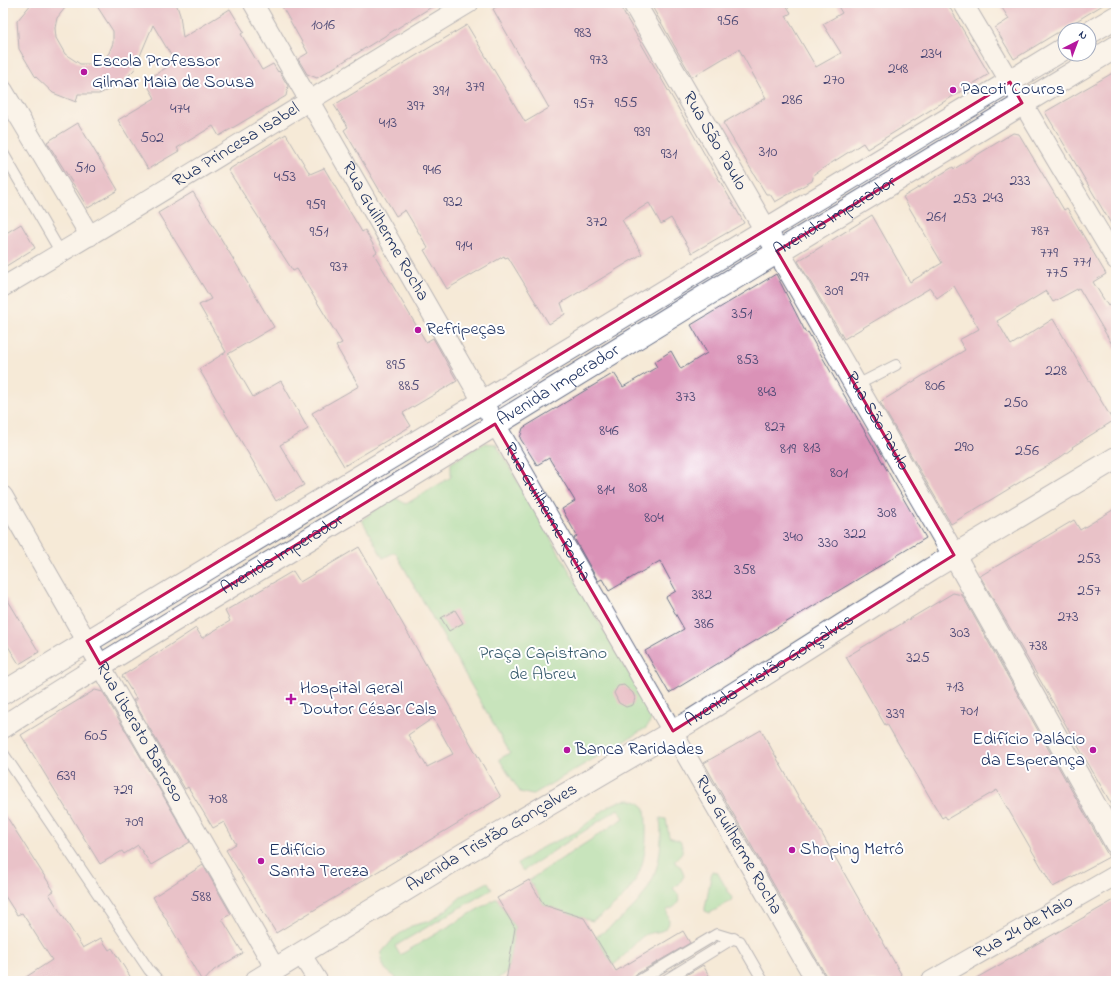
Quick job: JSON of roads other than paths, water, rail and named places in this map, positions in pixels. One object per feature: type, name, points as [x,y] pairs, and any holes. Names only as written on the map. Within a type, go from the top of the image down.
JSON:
[{"type":"main road","name":"Rua São Paulo","points":[[634,3],[954,555],[1116,843]]},
{"type":"main road","points":[[1097,28],[1116,17]]},
{"type":"main road","name":"Avenida Imperador","points":[[3,727],[100,664],[351,514],[495,424],[1116,46]]},
{"type":"main road","name":"Avenida Imperador","points":[[3,693],[1057,53]]},
{"type":"main road","name":"Avenida Tristão Gonçalves","points":[[256,981],[464,854],[674,731],[954,555],[1116,458]]},
{"type":"street","name":"Rua Guilherme Rocha","points":[[253,3],[482,402],[674,731],[816,981]]},
{"type":"street","name":"Rua Princesa Isabel","points":[[3,287],[90,236],[308,100],[469,3]]},
{"type":"street","points":[[963,3],[1116,260]]},
{"type":"street","points":[[3,90],[90,236]]},
{"type":"street","name":"Rua Liberato Barroso","points":[[3,496],[276,970]]},
{"type":"street","name":"Rua 24 de Maio","points":[[931,981],[1116,874]]},
{"type":"street","points":[[301,954],[318,981]]},
{"type":"lane","points":[[3,153],[61,253]]},
{"type":"lane","points":[[855,386],[896,365]]},
{"type":"lane","points":[[3,753],[150,970],[159,981]]},
{"type":"lane","points":[[638,981],[717,934],[740,941],[763,981]]},
{"type":"lane","points":[[664,981],[734,938]]},
{"type":"place","name":"Escola Professor Gilmar Maia de Sousa","points":[[84,72]]},
{"type":"place","name":"Pacoti Couros","points":[[953,90]]},
{"type":"place","name":"Refripeças","points":[[418,330]]},
{"type":"place","name":"Hospital Geral Doutor César Cals","points":[[291,699]]},
{"type":"place","name":"Banca Raridades","points":[[567,750]]},
{"type":"place","name":"Edifício Palácio da Esperança","points":[[1093,750]]},
{"type":"place","name":"Shoping Metrô","points":[[792,850]]},
{"type":"place","name":"Edifício Santa Tereza","points":[[261,861]]},
{"type":"park label","name":"Praça Capistrano de Abreu","points":[[543,664]]}]
